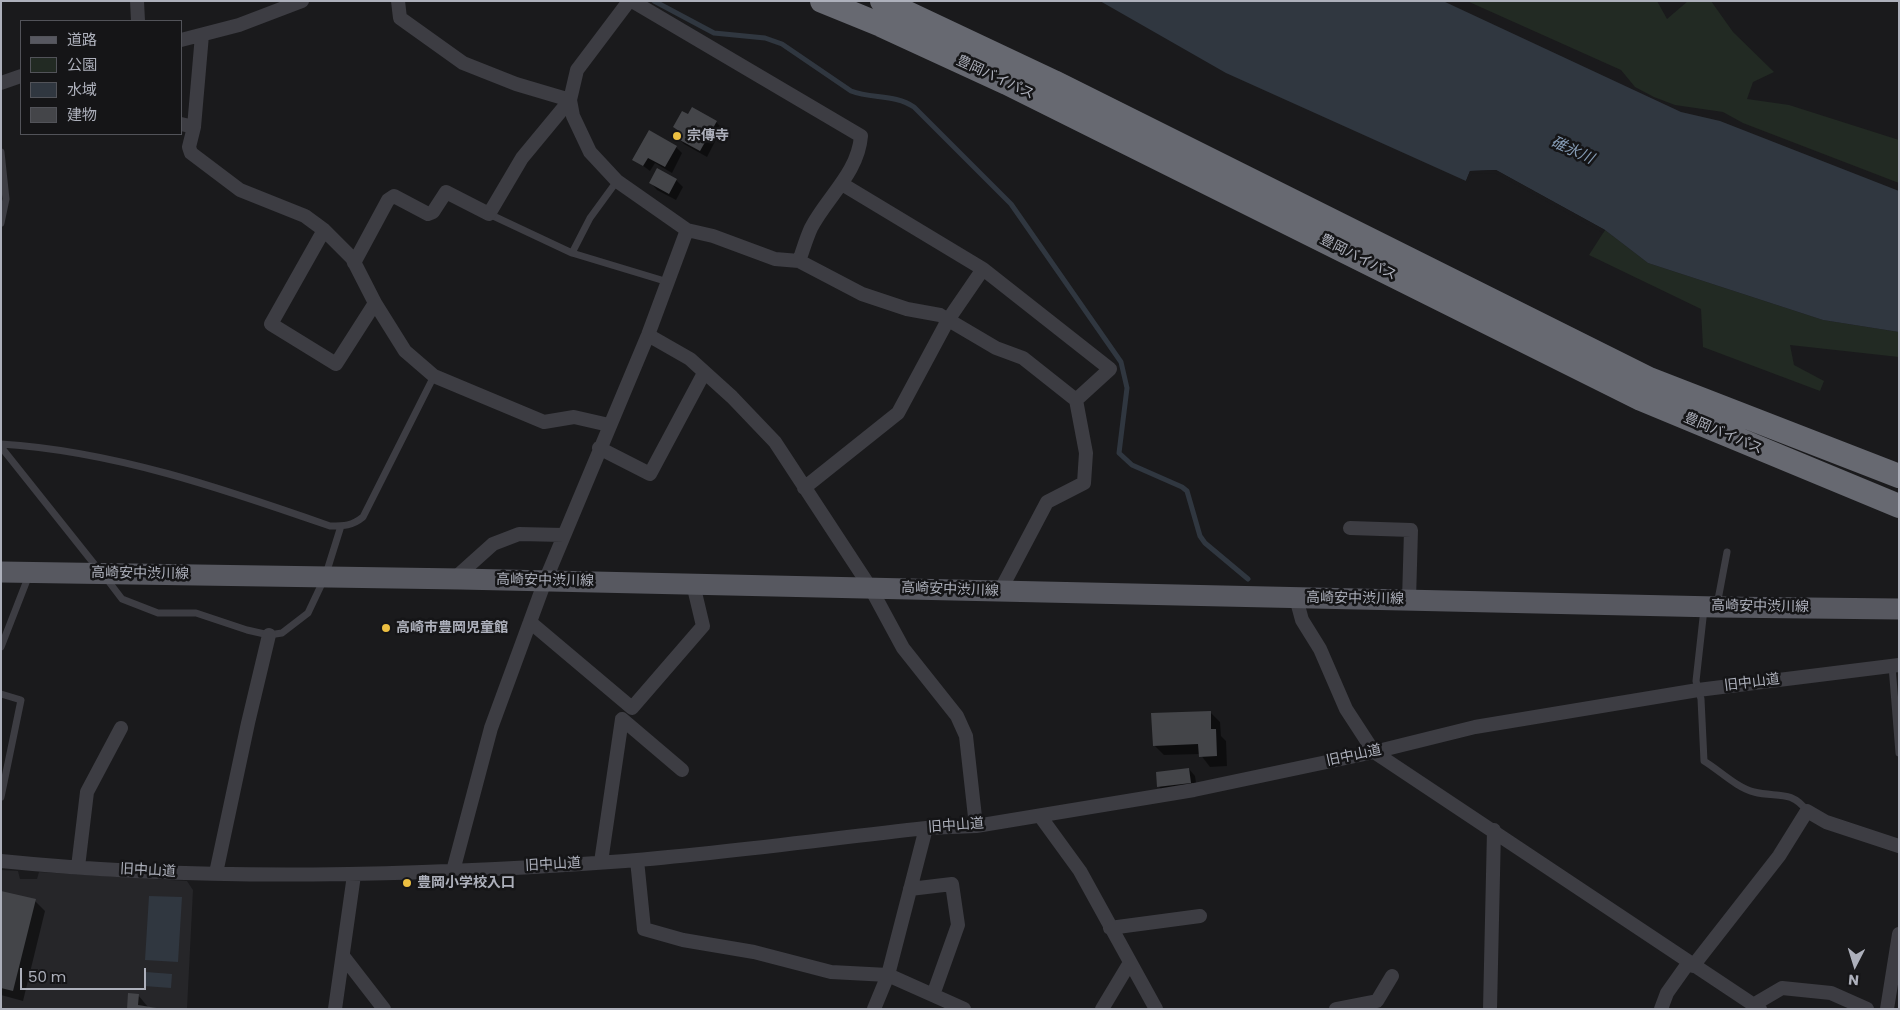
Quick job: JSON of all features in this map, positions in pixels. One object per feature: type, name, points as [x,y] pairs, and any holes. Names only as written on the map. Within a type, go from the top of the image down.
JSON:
[{"type":"highway","name":"豊岡バイパス","points":[[822,1],[881,25],[1007,83],[1641,399],[1899,506]]},
{"type":"highway","name":"豊岡バイパス","points":[[882,1],[1054,82],[1649,379],[1899,476]]},
{"type":"main road","name":"高崎安中渋川線","points":[[1,572],[454,579],[1711,607],[1899,608]]},
{"type":"street","points":[[137,1],[138,20]]},
{"type":"street","points":[[182,40],[239,25],[302,1]]},
{"type":"street","points":[[398,1],[400,18],[463,63],[516,84],[570,100]]},
{"type":"street","points":[[799,261],[812,227],[842,184],[860,148],[861,136],[630,1],[577,70],[570,100],[573,116],[590,152],[617,181],[687,230],[713,236],[775,259],[799,261],[862,294],[907,310],[940,315],[996,348],[1023,358],[1076,400],[1086,452],[1084,483],[1047,502],[1000,591]]},
{"type":"street","points":[[202,35],[188,125],[190,153],[240,190],[305,216],[347,251],[375,303],[405,351],[434,376],[544,422],[574,417],[608,425]]},
{"type":"street","points":[[1,83],[20,76]]},
{"type":"street","points":[[354,263],[388,200],[394,196],[428,214],[432,212],[446,192],[489,214],[522,158],[570,100]]},
{"type":"street","points":[[842,184],[983,269],[1110,369],[1076,400]]},
{"type":"street","points":[[324,230],[271,324],[336,364],[375,303]]},
{"type":"street","points":[[453,871],[491,728],[545,581],[608,425],[648,335],[687,230]]},
{"type":"street","points":[[804,488],[898,413],[948,320],[983,269]]},
{"type":"street","points":[[648,335],[690,359],[732,397],[775,442],[870,588],[903,648],[957,716],[966,736],[976,826]]},
{"type":"street","points":[[600,448],[650,474],[704,373]]},
{"type":"street","points":[[1350,528],[1411,530],[1409,600]]},
{"type":"street","points":[[454,579],[493,544],[519,534],[564,535]]},
{"type":"street","points":[[530,622],[632,708],[703,626],[693,584]]},
{"type":"street","points":[[1296,598],[1302,620],[1320,649],[1346,709],[1374,752],[1494,830],[1757,1007],[1782,988],[1831,993],[1867,1009]]},
{"type":"street","points":[[216,872],[248,722],[269,635]]},
{"type":"street","name":"旧中山道","points":[[1,861],[155,872],[354,875],[637,860],[926,828],[976,826],[1194,790],[1374,752],[1475,727],[1698,690],[1895,666]]},
{"type":"street","points":[[601,862],[622,719],[682,770]]},
{"type":"street","points":[[78,867],[88,792],[120,728]]},
{"type":"street","points":[[1661,1009],[1667,993],[1779,856],[1806,811],[1826,822],[1899,846]]},
{"type":"street","points":[[1040,816],[1080,871],[1129,964],[1156,1009]]},
{"type":"street","points":[[874,1009],[888,975],[926,828]]},
{"type":"street","points":[[1490,1009],[1494,830]]},
{"type":"street","points":[[637,860],[644,929],[683,940],[754,952],[831,972],[888,975],[964,1009]]},
{"type":"street","points":[[335,1009],[354,875]]},
{"type":"street","points":[[910,889],[952,884],[958,925],[933,995]]},
{"type":"street","points":[[1110,928],[1200,916]]},
{"type":"street","points":[[1887,1009],[1899,934]]},
{"type":"street","points":[[343,956],[384,1009]]},
{"type":"street","points":[[1102,1009],[1129,964]]},
{"type":"street","points":[[1336,1009],[1377,1002],[1392,976]]},
{"type":"lane","points":[[1,152],[6,199],[1,223]]},
{"type":"lane","points":[[572,252],[590,218],[617,181]]},
{"type":"lane","points":[[489,214],[572,252],[668,282]]},
{"type":"lane","points":[[1,446],[43,447],[120,463],[218,487],[330,526],[356,524],[363,518],[434,376]]},
{"type":"lane","points":[[1,446],[122,599],[158,613],[196,613],[247,630],[269,635],[282,633],[308,613],[324,577],[341,526]]},
{"type":"lane","points":[[1727,552],[1711,607],[1696,681],[1704,761],[1747,789],[1793,797],[1799,801],[1806,811]]},
{"type":"lane","points":[[1,645],[30,572]]},
{"type":"lane","points":[[1895,666],[1899,753]]},
{"type":"lane","points":[[1,694],[21,700],[1,797]]},
{"type":"shaded area","points":[[1,870],[18,871],[20,879],[37,879],[39,872],[187,881],[193,890],[187,1009],[1,1009]]},
{"type":"green space","points":[[1467,1],[1657,1],[1667,19],[1688,1],[1711,1],[1733,32],[1774,72],[1753,82],[1747,99],[1789,105],[1899,140],[1899,183],[1743,123],[1723,112],[1675,105],[1654,97],[1635,87],[1621,70]]},
{"type":"green space","points":[[1605,230],[1648,263],[1823,320],[1899,332],[1899,357],[1790,345],[1794,365],[1824,381],[1820,391],[1703,347],[1701,309],[1589,255]]},
{"type":"water","name":"碓氷川","points":[[1100,1],[1443,1],[1681,112],[1720,121],[1899,191],[1899,332],[1823,320],[1648,263],[1605,230],[1496,170],[1470,171],[1466,181],[1226,73]]},
{"type":"water","points":[[149,896],[182,897],[178,962],[145,960]]},
{"type":"water","points":[[146,972],[172,974],[171,988],[144,986]]},
{"type":"pier","points":[[1496,170],[1605,230],[1603,233],[1495,173],[1472,174],[1468,182],[1465,183],[1470,171]]},
{"type":"building","points":[[692,107],[717,121],[700,151],[676,138],[679,131],[673,127],[682,111],[688,114]]},
{"type":"building","points":[[649,130],[677,146],[665,167],[648,158],[643,166],[632,160]]},
{"type":"building","points":[[657,168],[677,179],[669,194],[649,183]]},
{"type":"building","points":[[1211,711],[1211,729],[1216,729],[1217,756],[1199,757],[1198,744],[1153,746],[1151,713]]},
{"type":"building","points":[[1189,768],[1191,783],[1157,787],[1156,772]]},
{"type":"building","points":[[1,891],[36,899],[13,991],[1,988]]},
{"type":"building","points":[[128,993],[139,994],[138,1005],[163,1009],[127,1009]]},
{"type":"waterway","points":[[654,1],[714,33],[765,38],[782,44],[851,91],[899,100],[914,107],[1011,204],[1121,362],[1127,388],[1119,453],[1132,465],[1187,491],[1200,536],[1205,543],[1248,579]]},
{"type":"place","name":"宗傳寺","points":[[677,136]]},
{"type":"place","name":"高崎市豊岡児童館","points":[[386,628]]},
{"type":"place","name":"豊岡小学校入口","points":[[407,883]]}]
